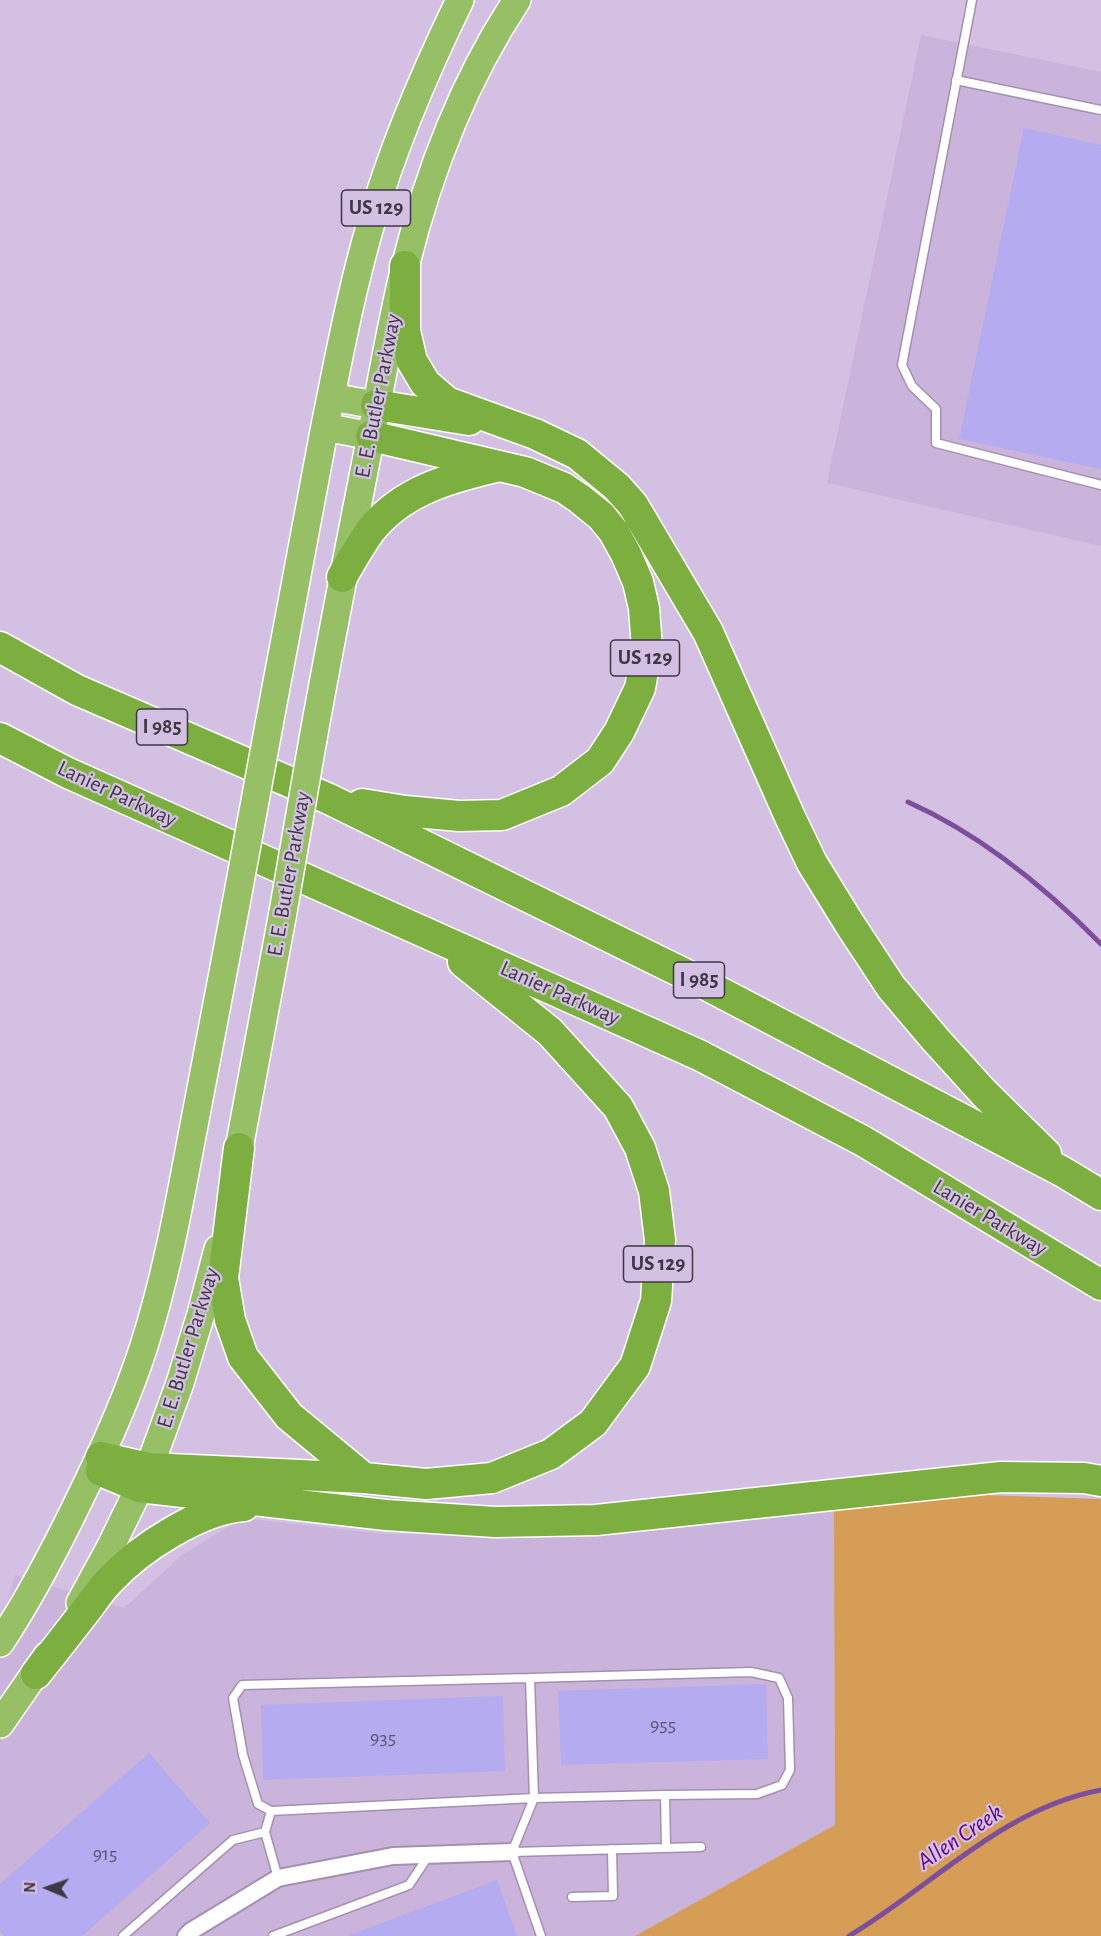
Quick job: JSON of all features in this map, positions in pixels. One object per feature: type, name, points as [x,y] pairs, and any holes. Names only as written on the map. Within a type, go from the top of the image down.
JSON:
[{"type":"highway","name":"E. E. Butler Parkway","points":[[0,1643],[24,1607],[65,1531],[125,1399],[143,1349],[162,1281],[179,1206],[325,427],[355,281],[371,221],[427,67],[460,0]]},
{"type":"highway","name":"E. E. Butler Parkway","points":[[0,1724],[36,1674],[79,1605],[110,1548],[144,1478],[201,1314],[218,1248],[239,1148],[342,577],[405,266],[438,161],[459,107],[485,51],[517,0]]},
{"type":"highway","points":[[405,266],[405,331],[412,361],[425,383],[447,402],[536,434],[578,454],[617,487],[633,505],[708,632],[812,863],[849,923],[891,987],[935,1039],[984,1093],[1020,1126],[1063,1172]]},
{"type":"highway","points":[[331,397],[463,420],[511,425]]},
{"type":"highway","name":"US 129","points":[[325,427],[525,472],[564,488],[601,516],[614,532],[626,554],[638,582],[644,608],[647,648],[640,688],[619,732],[600,761],[561,791],[502,815],[459,816],[405,811],[329,799]]},
{"type":"highway","points":[[342,577],[372,530],[393,508],[415,494],[446,480],[499,466]]},
{"type":"highway","name":"I 985","points":[[0,647],[77,690],[329,799],[693,978],[1063,1172],[1101,1195]]},
{"type":"highway","name":"Lanier Parkway","points":[[0,738],[68,773],[710,1060],[863,1141],[1101,1285]]},
{"type":"highway","name":"US 129","points":[[239,1148],[223,1278],[230,1320],[243,1357],[289,1416],[364,1478],[426,1484],[492,1478],[551,1454],[593,1423],[635,1366],[656,1301],[660,1240],[654,1191],[640,1148],[618,1107],[550,1032],[430,935]]},
{"type":"highway","points":[[98,1462],[144,1478],[274,1503],[386,1515],[495,1522],[596,1520],[1001,1477],[1101,1481]]},
{"type":"highway","points":[[144,1478],[364,1478]]},
{"type":"highway","points":[[36,1674],[110,1580],[143,1552],[172,1533],[234,1506],[274,1503]]},
{"type":"street","points":[[186,1936],[190,1931],[278,1878],[393,1856],[512,1852]]},
{"type":"lane","points":[[972,0],[902,365],[912,387],[936,409],[936,443],[1101,485]]},
{"type":"lane","points":[[956,80],[1101,110]]},
{"type":"lane","points":[[752,1672],[779,1678],[788,1698],[789,1722],[790,1770],[782,1785],[757,1794],[665,1795],[534,1798],[271,1811],[258,1804],[243,1755],[233,1698],[242,1685],[752,1672]]},
{"type":"lane","points":[[530,1678],[534,1798],[512,1852],[541,1936]]},
{"type":"lane","points":[[665,1795],[666,1848]]},
{"type":"lane","points":[[271,1811],[265,1832],[278,1878]]},
{"type":"lane","points":[[123,1936],[232,1840],[265,1832]]},
{"type":"lane","points":[[512,1852],[700,1847]]},
{"type":"lane","points":[[572,1897],[614,1896],[612,1849]]},
{"type":"lane","points":[[273,1936],[409,1885],[429,1855]]},
{"type":"shaded area","points":[[921,35],[1101,72],[1101,546],[827,483]]},
{"type":"shaded area","points":[[983,1495],[1101,1499],[1101,1936],[635,1936],[835,1825],[834,1509]]},
{"type":"shaded area","points":[[834,1509],[835,1826],[635,1936],[0,1936],[0,1628],[15,1575],[124,1608],[182,1555],[242,1518],[385,1534],[564,1534]]},
{"type":"building","points":[[1024,128],[1101,145],[1101,469],[959,439]]},
{"type":"building","points":[[766,1684],[768,1759],[561,1765],[558,1691]]},
{"type":"building","points":[[503,1696],[505,1771],[263,1780],[261,1705]]},
{"type":"building","points":[[149,1753],[210,1823],[82,1936],[4,1936],[0,1931],[0,1884]]},
{"type":"building","points":[[497,1880],[517,1936],[347,1936]]},
{"type":"waterway","points":[[908,802],[962,830],[987,846],[1058,902],[1101,944]]},
{"type":"waterway","name":"Allen Creek","points":[[849,1936],[999,1831],[1065,1800],[1101,1790]]}]
